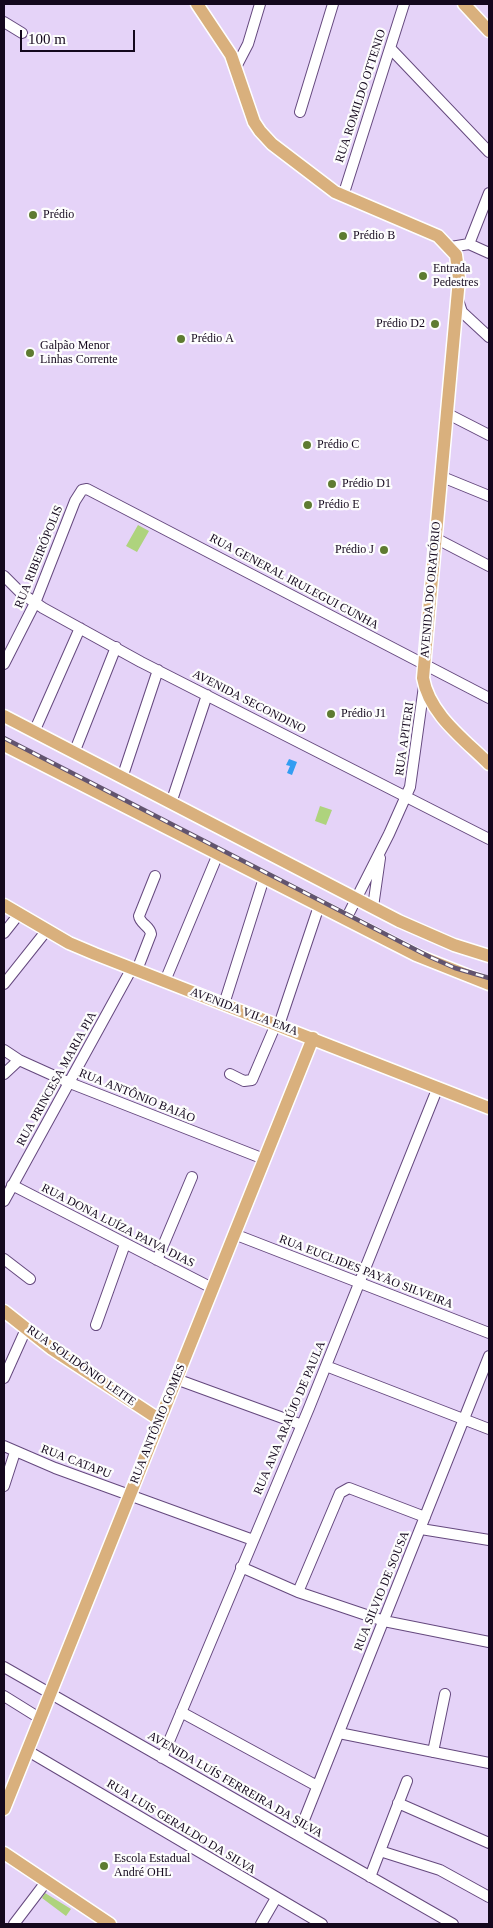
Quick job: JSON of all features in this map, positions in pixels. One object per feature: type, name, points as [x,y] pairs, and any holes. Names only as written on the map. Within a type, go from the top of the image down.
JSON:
[{"type":"main road","points":[[197,4],[230,56],[257,127],[272,144],[343,193],[460,246]]},
{"type":"main road","points":[[464,4],[489,31]]},
{"type":"main road","name":"AVENIDA DO ORATÓRIO","points":[[424,685],[424,664],[440,476],[450,392],[460,246]]},
{"type":"main road","name":"AVENIDA DO ORATÓRIO","points":[[450,392],[454,387],[466,272],[465,257],[460,246]]},
{"type":"main road","points":[[424,685],[444,719],[489,764]]},
{"type":"main road","points":[[4,716],[356,899],[454,945],[489,956]]},
{"type":"main road","points":[[4,745],[416,955],[489,984]]},
{"type":"main road","name":"AVENIDA VILA EMA","points":[[4,905],[69,943],[489,1108]]},
{"type":"main road","name":"RUA ANTÔNIO GOMES","points":[[4,1809],[312,1038]]},
{"type":"main road","name":"RUA SOLIDÔNIO LEITE","points":[[4,1311],[52,1349],[160,1420]]},
{"type":"main road","points":[[4,1853],[110,1924]]},
{"type":"street","points":[[235,69],[248,44],[260,4]]},
{"type":"street","points":[[300,112],[333,4]]},
{"type":"street","name":"RUA ROMILDO OTTENIO","points":[[343,193],[404,4]]},
{"type":"street","points":[[4,22],[22,33]]},
{"type":"street","points":[[390,48],[489,152]]},
{"type":"street","points":[[489,193],[460,246],[489,253]]},
{"type":"street","points":[[456,296],[462,312],[489,337]]},
{"type":"street","points":[[448,414],[489,435]]},
{"type":"street","points":[[440,476],[489,496]]},
{"type":"street","name":"RUA RIBEIRÓPOLIS","points":[[4,664],[35,603],[75,501],[82,490],[87,489]]},
{"type":"street","name":"RUA GENERAL IRULEGUI CUNHA","points":[[87,489],[489,698]]},
{"type":"street","points":[[436,538],[489,566]]},
{"type":"street","name":"AVENIDA SECONDINO","points":[[4,576],[35,603],[80,628],[158,670],[489,839]]},
{"type":"street","points":[[34,732],[80,628]]},
{"type":"street","points":[[74,753],[116,647]]},
{"type":"street","points":[[122,778],[158,670]]},
{"type":"street","name":"RUA APITERI","points":[[346,919],[381,850],[406,796],[412,778],[424,685]]},
{"type":"street","points":[[171,803],[207,694]]},
{"type":"street","name":"RUA APITERI","points":[[373,907],[381,850]]},
{"type":"street","points":[[165,981],[218,854]]},
{"type":"street","name":"RUA PRINCESA MARIA PIA","points":[[4,1201],[134,969],[151,934],[139,916],[155,876]]},
{"type":"street","points":[[224,1004],[264,878]]},
{"type":"street","points":[[230,1074],[244,1081],[252,1080],[278,1025],[319,906]]},
{"type":"street","points":[[4,933],[19,914]]},
{"type":"street","points":[[4,984],[48,930]]},
{"type":"street","name":"RUA ANTÔNIO BAIÃO","points":[[4,1050],[19,1060],[70,1082],[264,1159]]},
{"type":"street","points":[[4,1074],[19,1060]]},
{"type":"street","name":"RUA ANA ARAÚJO DE PAULA","points":[[162,1758],[302,1425],[438,1087]]},
{"type":"street","points":[[157,1260],[192,1177]]},
{"type":"street","name":"RUA DONA LUÍZA PAIVA DIAS","points":[[12,1185],[212,1288]]},
{"type":"street","name":"RUA EUCLIDES PAYÃO SILVEIRA","points":[[234,1234],[489,1333]]},
{"type":"street","points":[[96,1325],[125,1244]]},
{"type":"street","points":[[4,1258],[30,1279]]},
{"type":"street","points":[[4,1378],[26,1329]]},
{"type":"street","name":"RUA SILVIO DE SOUSA","points":[[298,1835],[489,1356]]},
{"type":"street","points":[[326,1366],[489,1429]]},
{"type":"street","points":[[176,1379],[302,1425]]},
{"type":"street","name":"RUA CATAPU","points":[[4,1446],[15,1452],[253,1540]]},
{"type":"street","points":[[4,1486],[15,1452]]},
{"type":"street","points":[[298,1592],[340,1492],[344,1489],[349,1488],[425,1517]]},
{"type":"street","points":[[421,1529],[489,1540]]},
{"type":"street","points":[[241,1567],[298,1592],[384,1621],[489,1642]]},
{"type":"street","name":"AVENIDA LUÍS FERREIRA DA SILVA","points":[[4,1667],[453,1924]]},
{"type":"street","points":[[433,1752],[445,1694]]},
{"type":"street","points":[[4,1696],[41,1718]]},
{"type":"street","points":[[181,1712],[317,1786]]},
{"type":"street","points":[[339,1733],[489,1763]]},
{"type":"street","name":"RUA LUIS GERALDO DA SILVA","points":[[28,1751],[322,1924]]},
{"type":"street","points":[[370,1877],[407,1781]]},
{"type":"street","points":[[398,1803],[489,1842]]},
{"type":"street","points":[[380,1851],[440,1870],[489,1897]]},
{"type":"street","points":[[14,1924],[46,1882]]},
{"type":"street","points":[[261,1924],[276,1898]]},
{"type":"green space","points":[[138,525],[149,531],[137,552],[126,546]]},
{"type":"green space","points":[[320,806],[332,810],[326,825],[315,821]]},
{"type":"green space","points":[[45,1893],[71,1909],[66,1916],[42,1898]]},
{"type":"water","points":[[289,759],[297,762],[292,775],[287,773],[290,766],[286,765]]},
{"type":"railway","points":[[4,738],[430,957],[455,968],[489,978]]},
{"type":"place","name":"Prédio","points":[[33,215]]},
{"type":"place","name":"Prédio B","points":[[343,236]]},
{"type":"place","name":"Entrada Pedestres","points":[[423,276]]},
{"type":"place","name":"Prédio D2","points":[[435,324]]},
{"type":"place","name":"Prédio A","points":[[181,339]]},
{"type":"place","name":"Galpão Menor Linhas Corrente","points":[[30,353]]},
{"type":"place","name":"Prédio C","points":[[307,445]]},
{"type":"place","name":"Prédio D1","points":[[332,484]]},
{"type":"place","name":"Prédio E","points":[[308,505]]},
{"type":"place","name":"Prédio J","points":[[384,550]]},
{"type":"place","name":"Prédio J1","points":[[331,714]]},
{"type":"place","name":"Escola Estadual André OHL","points":[[104,1866]]}]
